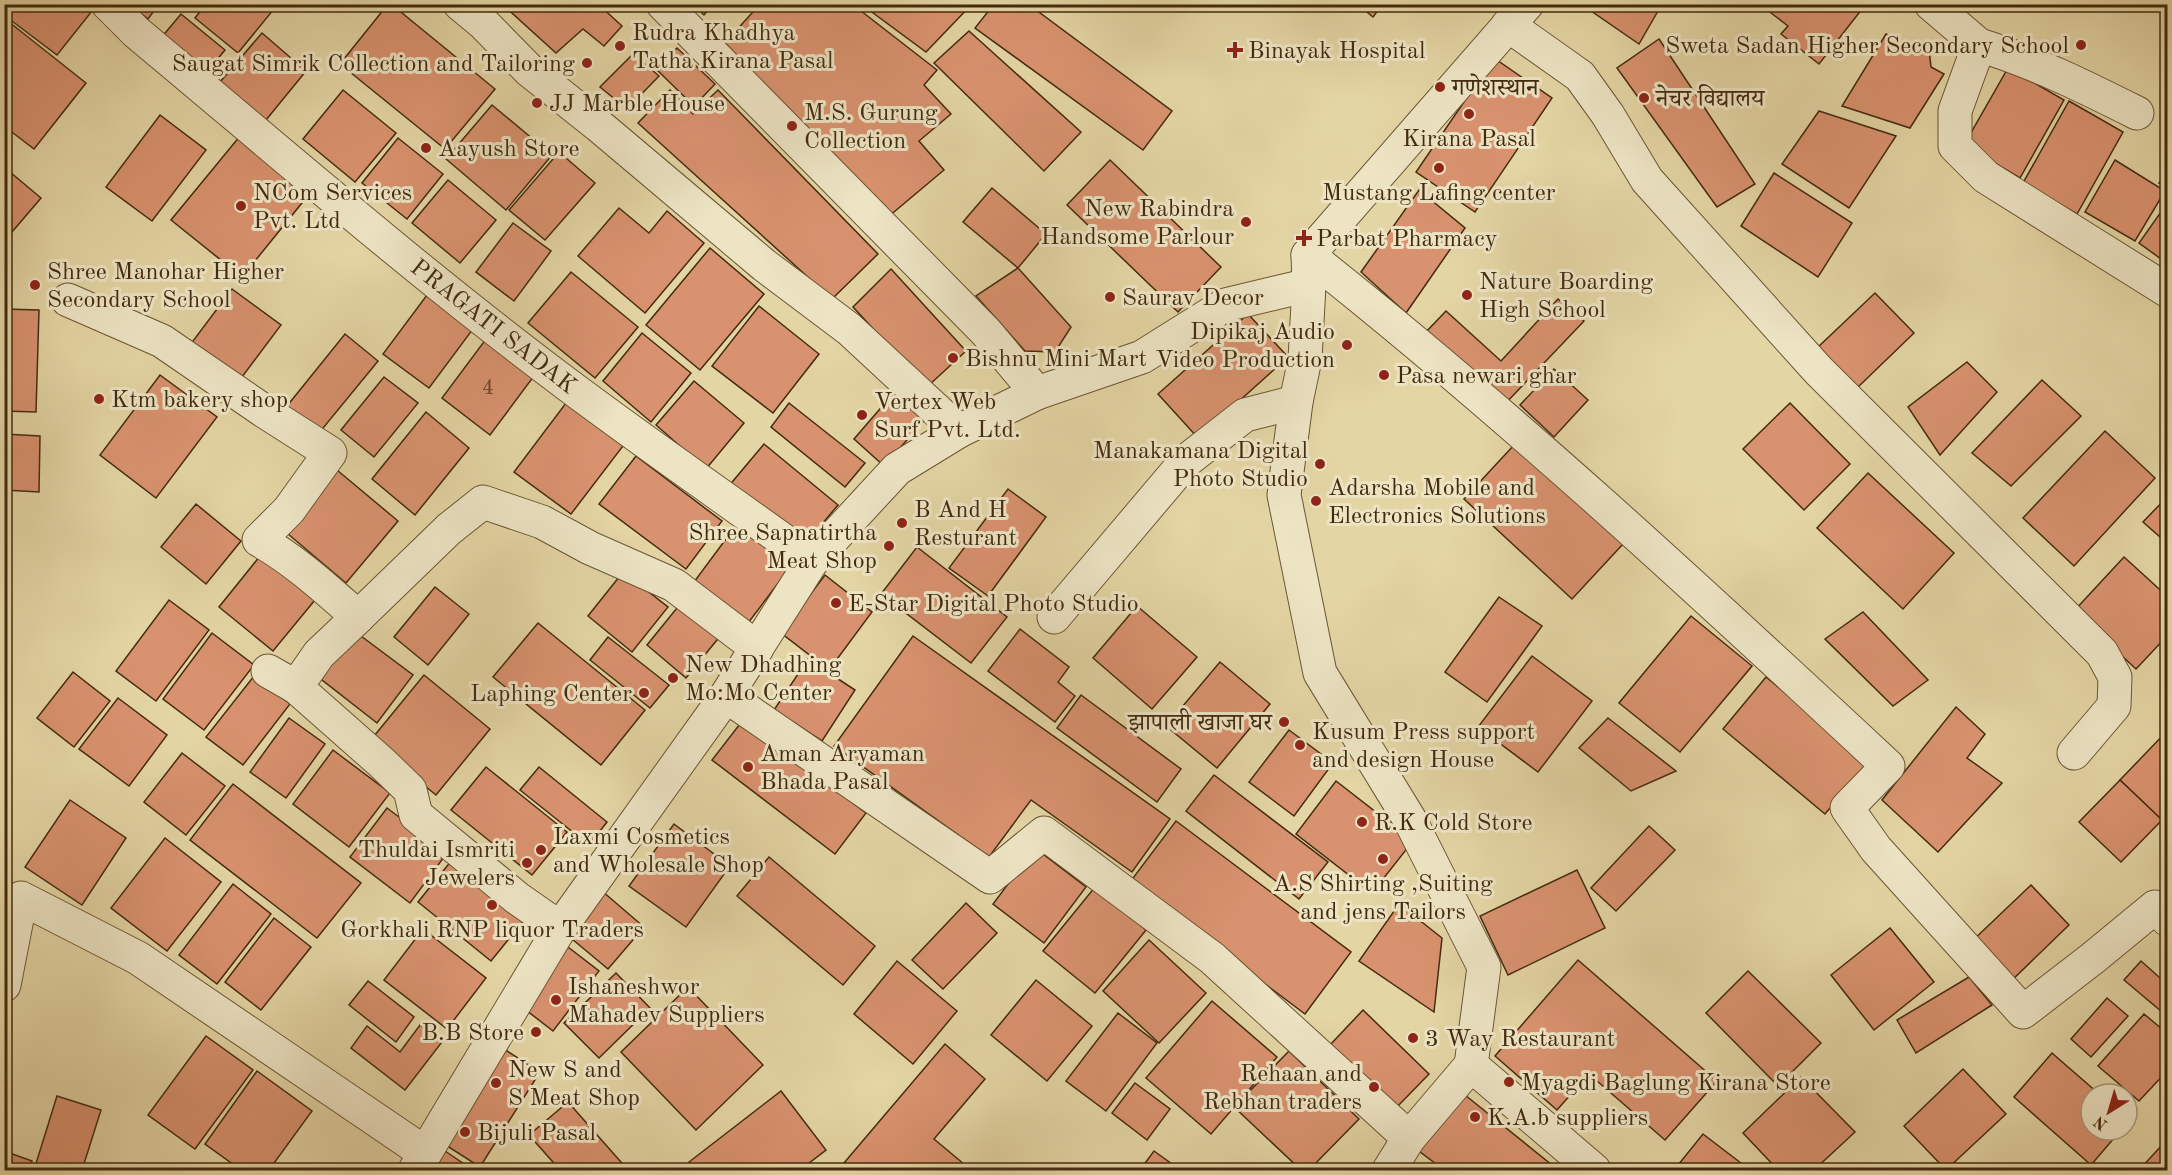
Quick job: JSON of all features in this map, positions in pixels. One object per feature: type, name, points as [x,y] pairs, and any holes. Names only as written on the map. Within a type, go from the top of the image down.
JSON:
[{"type":"street","name":"PRAGATI SADAK","points":[[108,4],[136,32],[403,255],[491,325],[572,388],[812,561]]},
{"type":"street","points":[[460,4],[483,23],[529,70],[764,265],[849,329],[959,431]]},
{"type":"street","points":[[663,4],[986,332],[1036,393]]},
{"type":"street","points":[[1930,4],[1979,45],[2018,57],[2063,76],[2138,113]]},
{"type":"street","points":[[4,985],[21,898],[138,958],[420,1162],[560,928],[726,696],[812,561],[897,469],[959,431],[1036,393],[1142,357],[1225,305],[1308,270],[1518,15],[1580,76],[1608,115],[1647,180],[1811,362],[2102,653],[2115,677],[2114,706],[2074,753]]},
{"type":"street","points":[[1979,45],[1955,111],[1955,146],[1986,177],[2168,291]]},
{"type":"street","points":[[1308,270],[1305,359],[1296,402],[1284,495],[1320,673],[1410,820],[1484,967],[1471,1065],[1409,1138],[1389,1170]]},
{"type":"street","points":[[1308,270],[1463,382],[1710,600],[1888,766],[1847,808],[1876,849],[2023,1012],[2155,906],[2168,920]]},
{"type":"street","points":[[68,300],[162,340],[264,411],[330,453],[289,510],[259,540],[321,584],[358,617]]},
{"type":"street","points":[[1054,617],[1186,460],[1245,416],[1296,402]]},
{"type":"street","points":[[296,687],[319,654],[441,537],[483,502],[542,522],[590,548],[674,585],[756,648]]},
{"type":"street","points":[[268,671],[296,687],[410,790],[416,815],[517,898],[560,928]]},
{"type":"street","points":[[726,696],[990,877],[1044,833],[1212,958],[1409,1138]]},
{"type":"street","points":[[1471,1065],[1594,1170]]},
{"type":"building","points":[[4,4],[95,4],[96,6],[57,55],[4,15]]},
{"type":"building","points":[[129,4],[159,4],[148,19]]},
{"type":"building","points":[[206,4],[278,4],[238,53],[195,18]]},
{"type":"building","points":[[388,4],[391,4],[495,89],[445,149],[340,64]]},
{"type":"building","points":[[502,4],[598,4],[622,26],[604,46],[583,29],[556,53]]},
{"type":"building","points":[[692,4],[713,4],[704,15]]},
{"type":"building","points":[[760,4],[852,4],[937,70],[924,85],[951,114],[919,141],[944,170],[888,217],[725,43]]},
{"type":"building","points":[[861,4],[972,4],[926,52]]},
{"type":"building","points":[[994,4],[1028,4],[1172,111],[1143,150],[975,28]]},
{"type":"building","points":[[1357,4],[1383,4],[1373,17]]},
{"type":"building","points":[[1581,4],[1662,4],[1639,44]]},
{"type":"building","points":[[1764,4],[1866,4],[1819,64],[1781,34],[1788,26],[1762,6]]},
{"type":"building","points":[[181,14],[225,50],[200,80],[156,44]]},
{"type":"building","points":[[4,18],[86,83],[34,149],[4,126]]},
{"type":"building","points":[[969,31],[1081,132],[1044,171],[934,63]]},
{"type":"building","points":[[262,33],[306,71],[266,120],[220,82]]},
{"type":"building","points":[[1886,34],[1905,44],[1929,49],[1931,67],[1944,74],[1910,128],[1842,106]]},
{"type":"building","points":[[1659,39],[1755,184],[1717,207],[1617,68]]},
{"type":"building","points":[[677,48],[715,84],[694,106],[656,69]]},
{"type":"building","points":[[633,54],[659,76],[627,109],[600,87]]},
{"type":"building","points":[[1494,58],[1552,98],[1475,212],[1416,172]]},
{"type":"building","points":[[2008,68],[2064,100],[2020,178],[1964,145]]},
{"type":"building","points":[[343,90],[396,133],[355,182],[303,139]]},
{"type":"building","points":[[670,90],[693,114],[718,90],[878,254],[832,299],[638,123]]},
{"type":"building","points":[[2069,101],[2123,132],[2077,214],[2023,183]]},
{"type":"building","points":[[492,105],[552,155],[506,210],[446,159]]},
{"type":"building","points":[[1819,111],[1896,136],[1849,208],[1782,164]]},
{"type":"building","points":[[160,115],[206,150],[152,221],[106,187]]},
{"type":"building","name":"NCom Services Pvt. Ltd","points":[[240,136],[310,193],[242,277],[171,220]]},
{"type":"building","points":[[398,138],[443,174],[407,219],[362,183]]},
{"type":"building","points":[[559,152],[595,183],[545,240],[509,210]]},
{"type":"building","points":[[1110,160],[1221,267],[1178,312],[1067,205]]},
{"type":"building","points":[[2115,160],[2165,191],[2135,241],[2085,212]]},
{"type":"building","points":[[4,167],[41,198],[6,239],[4,238]]},
{"type":"building","points":[[2168,172],[2168,189],[2159,183]]},
{"type":"building","points":[[1774,173],[1852,223],[1818,277],[1741,226]]},
{"type":"building","points":[[448,180],[496,220],[460,263],[412,223]]},
{"type":"building","points":[[992,188],[1046,234],[1018,268],[963,222]]},
{"type":"building","points":[[1419,190],[1465,228],[1406,313],[1361,272]]},
{"type":"building","points":[[2168,202],[2168,264],[2139,243]]},
{"type":"building","points":[[619,208],[649,233],[667,211],[704,243],[645,313],[578,256]]},
{"type":"building","points":[[513,223],[551,251],[514,301],[476,272]]},
{"type":"building","points":[[710,248],[764,294],[700,370],[646,325]]},
{"type":"building","points":[[1018,268],[1071,327],[1055,352],[1025,351],[976,296]]},
{"type":"building","points":[[891,269],[966,351],[927,387],[853,307]]},
{"type":"building","points":[[571,272],[638,327],[595,378],[528,323]]},
{"type":"building","points":[[232,289],[281,325],[239,381],[190,345]]},
{"type":"building","points":[[1875,293],[1914,333],[1856,389],[1817,348]]},
{"type":"building","points":[[427,295],[473,329],[429,388],[383,354]]},
{"type":"building","points":[[1558,299],[1584,321],[1504,405],[1425,333],[1446,311],[1501,361]]},
{"type":"building","points":[[759,306],[819,354],[773,413],[712,366]]},
{"type":"building","points":[[4,309],[39,310],[36,412],[4,411]]},
{"type":"building","points":[[1248,314],[1288,357],[1198,438],[1158,394]]},
{"type":"building","points":[[642,333],[691,373],[651,422],[603,381]]},
{"type":"building","points":[[345,334],[378,361],[319,433],[287,406]]},
{"type":"building","points":[[486,339],[534,376],[490,435],[442,398]]},
{"type":"building","points":[[1967,362],[1997,392],[1940,455],[1908,407]]},
{"type":"building","points":[[1554,369],[1588,400],[1554,437],[1520,405]]},
{"type":"building","points":[[160,375],[217,417],[156,498],[100,455]]},
{"type":"building","points":[[384,377],[418,403],[374,457],[341,430]]},
{"type":"building","points":[[2042,380],[2081,416],[2011,486],[1972,453]]},
{"type":"building","points":[[694,381],[744,423],[706,469],[656,425]]},
{"type":"building","points":[[898,388],[929,415],[884,466],[854,439]]},
{"type":"building","points":[[566,403],[623,446],[571,514],[514,472]]},
{"type":"building","points":[[789,403],[865,463],[845,487],[771,427]]},
{"type":"building","points":[[1790,403],[1850,464],[1804,510],[1743,449]]},
{"type":"building","points":[[426,412],[469,448],[415,515],[372,479]]},
{"type":"building","points":[[2105,431],[2155,478],[2074,566],[2023,518]]},
{"type":"building","points":[[4,434],[40,436],[39,492],[4,490]]},
{"type":"building","points":[[764,444],[838,505],[801,549],[728,487]]},
{"type":"building","points":[[1514,445],[1623,544],[1572,599],[1464,499]]},
{"type":"building","points":[[636,456],[722,521],[686,569],[599,504]]},
{"type":"building","points":[[337,470],[398,521],[346,583],[288,534]]},
{"type":"building","points":[[1868,473],[1954,553],[1903,609],[1817,528]]},
{"type":"building","points":[[1008,489],[1046,517],[988,596],[949,568]]},
{"type":"building","points":[[2168,496],[2168,544],[2143,522]]},
{"type":"building","points":[[196,504],[241,541],[206,584],[161,547]]},
{"type":"building","points":[[740,520],[795,561],[745,627],[691,586]]},
{"type":"building","points":[[917,547],[1007,617],[971,663],[881,594]]},
{"type":"building","points":[[264,551],[319,595],[273,651],[219,607]]},
{"type":"building","points":[[2124,557],[2168,597],[2168,635],[2136,669],[2074,611]]},
{"type":"building","points":[[623,572],[668,607],[632,652],[588,616]]},
{"type":"building","points":[[825,575],[872,612],[829,670],[781,633]]},
{"type":"building","points":[[435,587],[469,614],[428,665],[394,637]]},
{"type":"building","points":[[1499,597],[1542,626],[1487,702],[1445,672]]},
{"type":"building","points":[[169,600],[209,630],[156,701],[116,671]]},
{"type":"building","points":[[681,603],[721,635],[686,678],[647,645]]},
{"type":"building","points":[[1137,606],[1197,657],[1152,709],[1093,658]]},
{"type":"building","points":[[1863,612],[1928,680],[1893,706],[1825,639]]},
{"type":"building","points":[[1691,616],[1752,666],[1680,752],[1619,703]]},
{"type":"building","points":[[538,623],[645,710],[601,765],[493,677]]},
{"type":"building","points":[[1020,629],[1069,667],[1058,682],[1075,696],[1055,722],[988,671]]},
{"type":"building","points":[[353,630],[413,675],[377,723],[317,676]]},
{"type":"building","points":[[212,633],[254,665],[204,730],[163,699]]},
{"type":"building","points":[[913,636],[1170,819],[1132,872],[1031,800],[989,857],[834,746]]},
{"type":"building","points":[[608,637],[669,685],[650,708],[590,660]]},
{"type":"building","points":[[1532,656],[1592,701],[1538,772],[1478,727]]},
{"type":"building","points":[[808,659],[855,690],[822,741],[774,710]]},
{"type":"building","points":[[1220,662],[1270,704],[1217,768],[1166,726]]},
{"type":"building","points":[[73,672],[110,701],[74,747],[37,718]]},
{"type":"building","points":[[424,675],[490,729],[436,795],[370,741]]},
{"type":"building","points":[[254,676],[290,704],[243,765],[206,737]]},
{"type":"building","points":[[1766,677],[1869,762],[1825,814],[1723,729]]},
{"type":"building","points":[[1081,695],[1181,769],[1157,802],[1057,728]]},
{"type":"building","points":[[118,698],[167,735],[129,786],[79,749]]},
{"type":"building","points":[[1956,707],[1985,734],[1967,758],[2002,783],[1938,852],[1882,800]]},
{"type":"building","points":[[289,718],[325,744],[286,798],[250,772]]},
{"type":"building","points":[[1608,718],[1676,771],[1631,791],[1579,748]]},
{"type":"building","points":[[743,720],[866,813],[835,854],[712,760]]},
{"type":"building","points":[[1289,730],[1333,763],[1294,816],[1249,782]]},
{"type":"building","points":[[2168,730],[2168,814],[2162,820],[2120,780]]},
{"type":"building","points":[[333,750],[390,793],[349,847],[293,804]]},
{"type":"building","points":[[182,753],[225,786],[186,835],[144,802]]},
{"type":"building","points":[[486,767],[567,832],[532,875],[451,810]]},
{"type":"building","points":[[539,767],[607,822],[589,845],[520,790]]},
{"type":"building","points":[[1214,775],[1328,862],[1299,899],[1186,811]]},
{"type":"building","points":[[2120,780],[2162,820],[2121,862],[2079,822]]},
{"type":"building","points":[[1336,781],[1413,841],[1372,893],[1296,834]]},
{"type":"building","points":[[233,784],[361,883],[317,938],[190,840]]},
{"type":"building","points":[[70,800],[126,838],[82,905],[25,867]]},
{"type":"building","points":[[387,808],[447,853],[410,903],[350,857]]},
{"type":"building","points":[[1176,821],[1351,952],[1305,1014],[1130,882]]},
{"type":"building","points":[[674,824],[730,866],[686,927],[629,886]]},
{"type":"building","points":[[1649,826],[1675,850],[1616,911],[1591,888]]},
{"type":"building","points":[[165,838],[221,882],[167,951],[111,908]]},
{"type":"building","points":[[1035,848],[1086,887],[1044,943],[993,904]]},
{"type":"building","points":[[456,855],[529,914],[491,961],[418,902]]},
{"type":"building","points":[[769,857],[875,946],[843,985],[737,896]]},
{"type":"building","points":[[1577,870],[1605,928],[1508,975],[1480,916]]},
{"type":"building","points":[[233,884],[271,914],[217,984],[179,955]]},
{"type":"building","points":[[2031,885],[2069,925],[2007,985],[1968,945]]},
{"type":"building","points":[[1095,887],[1146,930],[1095,993],[1043,951]]},
{"type":"building","points":[[602,891],[644,927],[608,969],[566,934]]},
{"type":"building","points":[[966,903],[997,933],[943,989],[912,960]]},
{"type":"building","points":[[1399,904],[1442,938],[1434,1012],[1359,961]]},
{"type":"building","points":[[274,918],[311,947],[261,1010],[225,982]]},
{"type":"building","points":[[1890,928],[1934,982],[1874,1030],[1831,975]]},
{"type":"building","points":[[423,929],[486,978],[447,1029],[384,980]]},
{"type":"building","points":[[1149,940],[1206,993],[1159,1043],[1103,991]]},
{"type":"building","points":[[568,947],[599,971],[553,1031],[522,1007]]},
{"type":"building","points":[[1578,960],[1717,1081],[1665,1140],[1589,1074],[1557,1110],[1495,1056]]},
{"type":"building","points":[[897,961],[957,1011],[913,1064],[854,1014]]},
{"type":"building","points":[[2141,961],[2168,985],[2168,1017],[2124,980]]},
{"type":"building","points":[[1748,971],[1821,1043],[1778,1086],[1706,1013]]},
{"type":"building","points":[[616,973],[650,1008],[599,1058],[564,1023]]},
{"type":"building","points":[[1969,977],[1992,1005],[1916,1053],[1897,1020]]},
{"type":"building","points":[[1036,980],[1092,1026],[1047,1081],[991,1035]]},
{"type":"building","points":[[368,981],[414,1017],[396,1042],[349,1005]]},
{"type":"building","points":[[688,987],[763,1065],[696,1130],[621,1052]]},
{"type":"building","points":[[2107,998],[2128,1016],[2091,1057],[2071,1039]]},
{"type":"building","points":[[1212,1001],[1277,1057],[1211,1134],[1146,1078]]},
{"type":"building","points":[[1363,1010],[1429,1074],[1396,1108],[1330,1045]]},
{"type":"building","points":[[1118,1013],[1157,1043],[1106,1111],[1066,1081]]},
{"type":"building","points":[[2144,1014],[2168,1034],[2168,1070],[2139,1101],[2139,1082],[2117,1082],[2098,1066]]},
{"type":"building","points":[[420,1025],[442,1042],[405,1090],[351,1048],[367,1026],[400,1052]]},
{"type":"building","points":[[206,1036],[253,1070],[195,1149],[148,1115]]},
{"type":"building","points":[[945,1044],[985,1079],[934,1139],[971,1170],[838,1170]]},
{"type":"building","points":[[504,1049],[540,1072],[480,1167],[444,1144]]},
{"type":"building","points":[[1289,1051],[1359,1119],[1309,1170],[1301,1170],[1234,1107]]},
{"type":"building","points":[[2052,1053],[2085,1082],[2079,1082],[2079,1142],[2111,1142],[2091,1165],[2014,1097]]},
{"type":"building","points":[[1963,1069],[2006,1114],[1946,1170],[1904,1126]]},
{"type":"building","points":[[257,1071],[312,1111],[269,1170],[241,1170],[205,1144]]},
{"type":"building","points":[[1801,1077],[1855,1132],[1814,1170],[1778,1170],[1743,1133]]},
{"type":"building","points":[[1135,1083],[1170,1109],[1147,1140],[1112,1113]]},
{"type":"building","points":[[781,1091],[826,1150],[800,1170],[696,1170],[689,1162]]},
{"type":"building","points":[[1465,1095],[1552,1165],[1547,1170],[1444,1170],[1419,1151]]},
{"type":"building","points":[[57,1096],[101,1110],[82,1170],[34,1170]]},
{"type":"building","points":[[568,1102],[628,1170],[560,1170],[529,1135]]},
{"type":"building","points":[[4,1118],[9,1120],[4,1133]]},
{"type":"building","points":[[1703,1134],[1750,1170],[1674,1170]]},
{"type":"building","points":[[2164,1143],[2168,1146],[2168,1170],[2139,1170]]},
{"type":"building","points":[[4,1151],[32,1161],[29,1170],[4,1170]]},
{"type":"building","points":[[445,1151],[473,1170],[432,1170]]},
{"type":"building","points":[[1154,1151],[1179,1169],[1181,1170],[1140,1170]]},
{"type":"building","points":[[1412,1163],[1421,1170],[1406,1170]]},
{"type":"place","name":"Sweta Sadan Higher Secondary School","points":[[2081,45]]},
{"type":"place","name":"Rudra Khadhya Tatha Kirana Pasal","points":[[620,46]]},
{"type":"place","name":"Binayak Hospital","points":[[1235,50]]},
{"type":"place","name":"Saugat Simrik Collection and Tailoring","points":[[587,63]]},
{"type":"place","name":"गणेशस्थान","points":[[1440,87]]},
{"type":"place","name":"नेचर विद्यालय","points":[[1644,98]]},
{"type":"place","name":"JJ Marble House","points":[[537,103]]},
{"type":"place","name":"Kirana Pasal","points":[[1469,114]]},
{"type":"place","name":"M.S. Gurung Collection","points":[[792,126]]},
{"type":"place","name":"Aayush Store","points":[[426,148]]},
{"type":"place","name":"Mustang Lafing center","points":[[1439,168]]},
{"type":"place","name":"NCom Services Pvt. Ltd","points":[[241,206]]},
{"type":"place","name":"New Rabindra Handsome Parlour","points":[[1246,222]]},
{"type":"place","name":"Parbat Pharmacy","points":[[1304,238]]},
{"type":"place","name":"Shree Manohar Higher Secondary School","points":[[35,285]]},
{"type":"place","name":"Nature Boarding High School","points":[[1467,295]]},
{"type":"place","name":"Saurav Decor","points":[[1110,297]]},
{"type":"place","name":"Dipikaj Audio Video Production","points":[[1347,345]]},
{"type":"place","name":"Bishnu Mini Mart","points":[[953,358]]},
{"type":"place","name":"Pasa newari ghar","points":[[1384,375]]},
{"type":"place","name":"Ktm bakery shop","points":[[99,399]]},
{"type":"place","name":"Vertex Web Surf Pvt. Ltd.","points":[[862,415]]},
{"type":"place","name":"Manakamana Digital Photo Studio","points":[[1320,464]]},
{"type":"place","name":"Adarsha Mobile and Electronics Solutions","points":[[1316,501]]},
{"type":"place","name":"B And H Resturant","points":[[902,523]]},
{"type":"place","name":"Shree Sapnatirtha Meat Shop","points":[[889,546]]},
{"type":"place","name":"E-Star Digital Photo Studio","points":[[836,603]]},
{"type":"place","name":"New Dhadhing Mo:Mo Center","points":[[673,678]]},
{"type":"place","name":"Laphing Center","points":[[644,693]]},
{"type":"place","name":"झापाली खाजा घर","points":[[1284,722]]},
{"type":"place","name":"Kusum Press support and design House","points":[[1300,745]]},
{"type":"place","name":"Aman Aryaman Bhada Pasal","points":[[748,767]]},
{"type":"place","name":"R.K Cold Store","points":[[1362,822]]},
{"type":"place","name":"Laxmi Cosmetics and Wholesale Shop","points":[[541,850]]},
{"type":"place","name":"A.S Shirting ,Suiting and jens Tailors","points":[[1383,859]]},
{"type":"place","name":"Thuldai Ismriti Jewelers","points":[[527,863]]},
{"type":"place","name":"Gorkhali RNP liquor Traders","points":[[492,905]]},
{"type":"place","name":"Ishaneshwor Mahadev Suppliers","points":[[556,1000]]},
{"type":"place","name":"B.B Store","points":[[536,1032]]},
{"type":"place","name":"3 Way Restaurant","points":[[1413,1038]]},
{"type":"place","name":"Myagdi Baglung Kirana Store","points":[[1509,1082]]},
{"type":"place","name":"New S and S Meat Shop","points":[[496,1083]]},
{"type":"place","name":"Rehaan and Rebhan traders","points":[[1374,1087]]},
{"type":"place","name":"K.A.b suppliers","points":[[1475,1117]]},
{"type":"place","name":"Bijuli Pasal","points":[[465,1132]]}]
